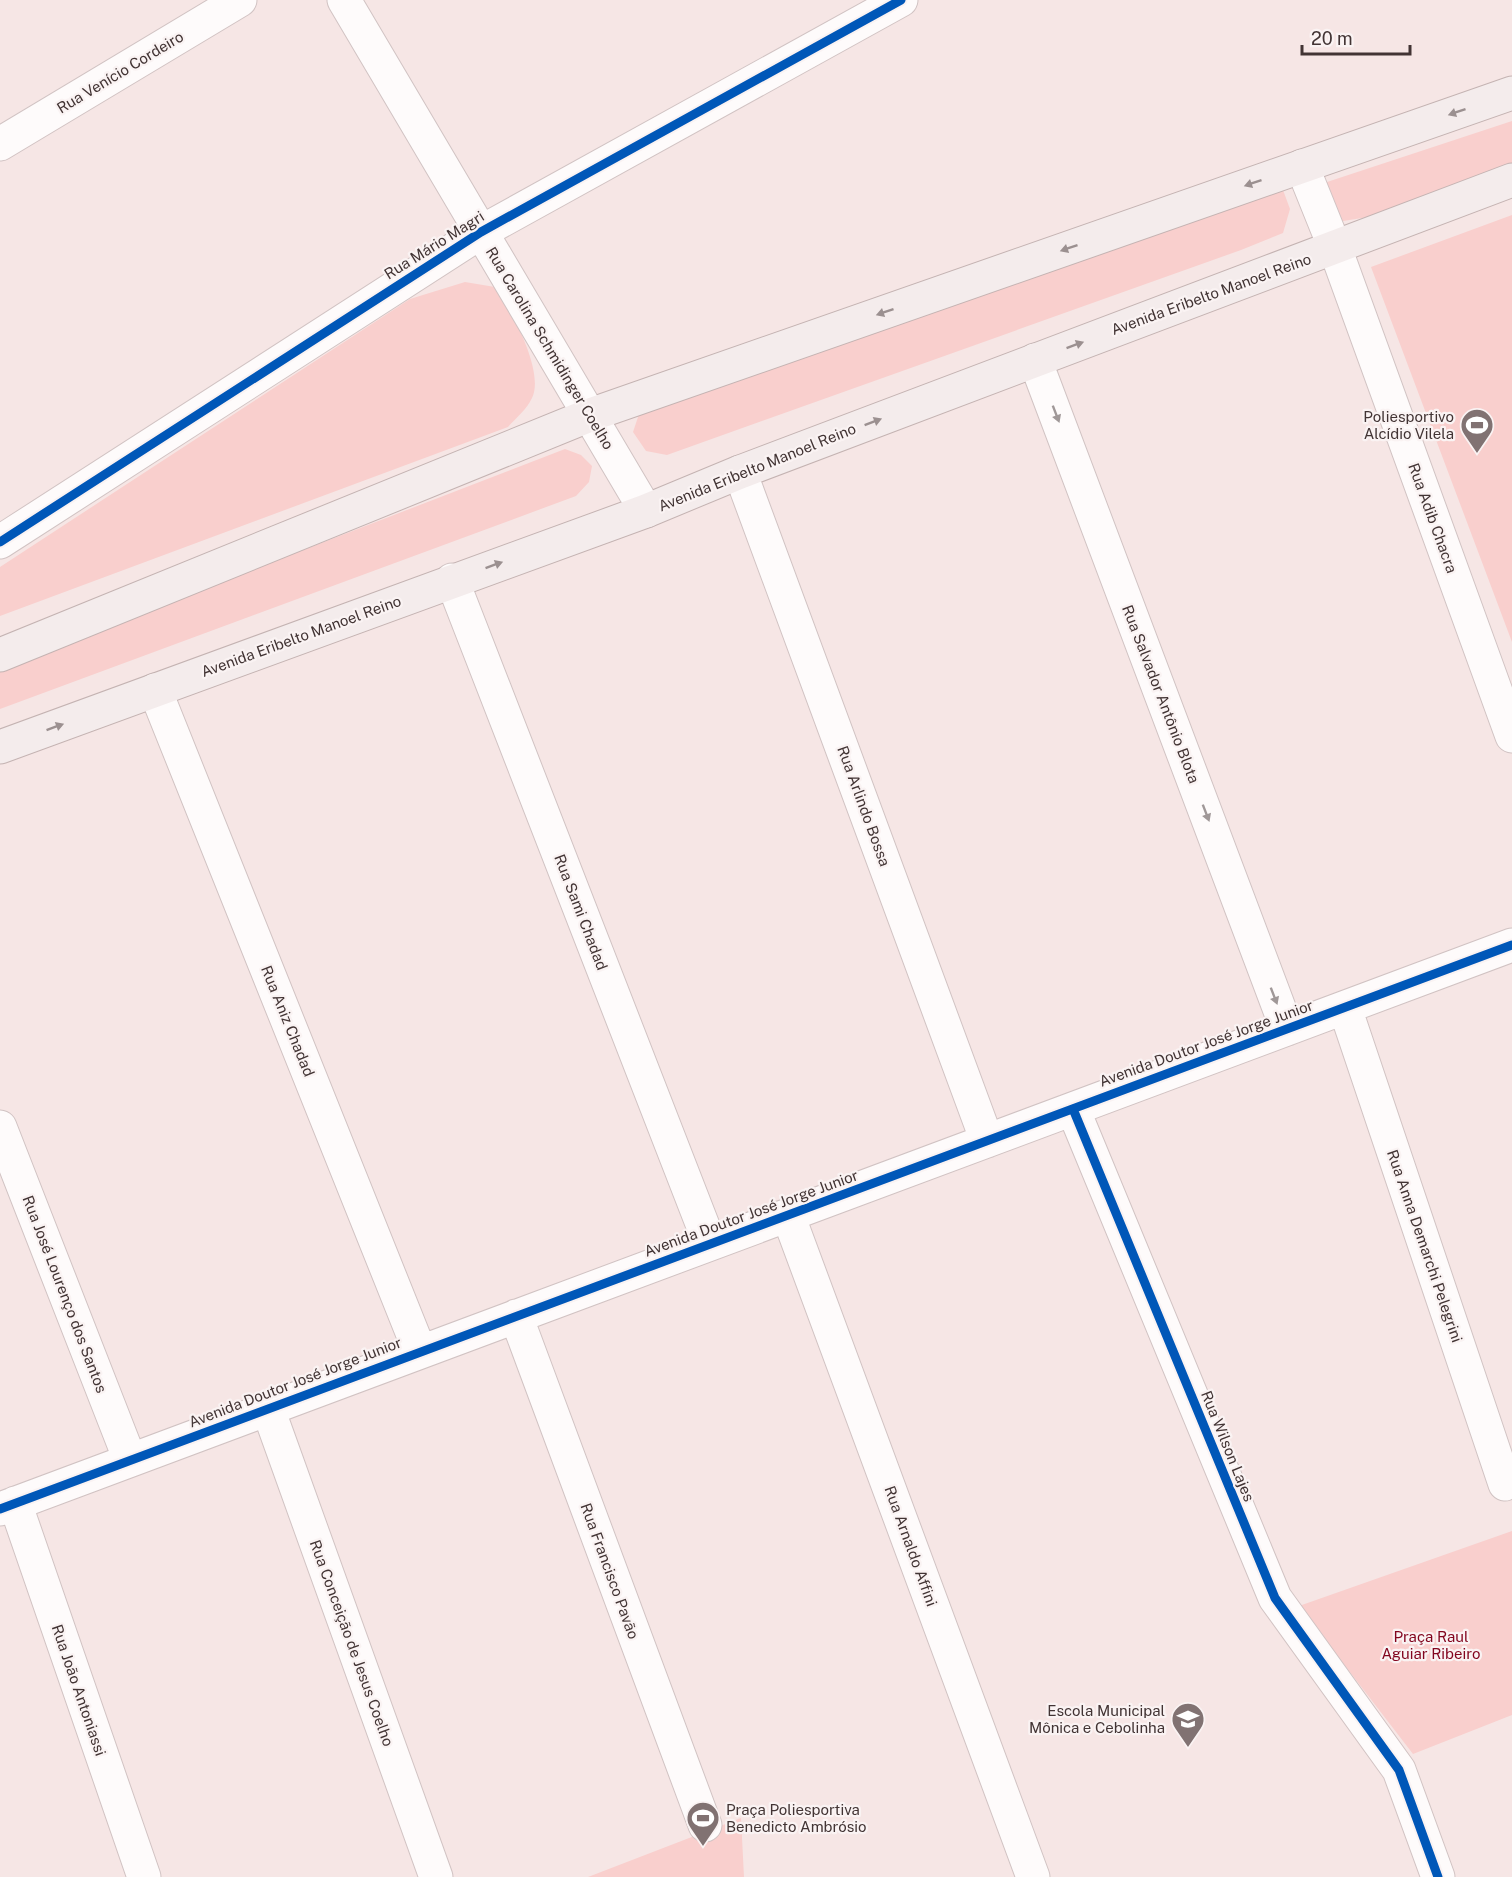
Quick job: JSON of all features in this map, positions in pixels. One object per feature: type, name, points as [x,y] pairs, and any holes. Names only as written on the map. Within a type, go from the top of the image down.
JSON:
[{"type":"main road","points":[[0,656],[590,415],[1512,93]]},
{"type":"main road","name":"Avenida Eribelto Manoel Reino","points":[[0,747],[646,511],[740,472],[1512,180]]},
{"type":"street","name":"Rua Venício Cordeiro","points":[[0,144],[240,0]]},
{"type":"street","name":"Rua Carolina Schmidinger Coelho","points":[[344,0],[646,511]]},
{"type":"street","name":"Rua Mário Magri","points":[[0,542],[481,232],[901,0]]},
{"type":"street","name":"Rua Adib Chacra","points":[[1302,166],[1335,248],[1512,736]]},
{"type":"street","name":"Rua Salvador Antônio Blota","points":[[1035,360],[1287,1029]]},
{"type":"street","name":"Rua Arlindo Bossa","points":[[740,472],[987,1141]]},
{"type":"street","name":"Rua Sami Chadad","points":[[452,580],[710,1244]]},
{"type":"street","name":"Rua Aniz Chadad","points":[[155,690],[420,1352]]},
{"type":"street","name":"Avenida Doutor José Jorge Junior","points":[[7,1506],[1512,945]]},
{"type":"street","name":"Rua Anna Demarchi Pelegrini","points":[[1345,1008],[1505,1484]]},
{"type":"street","name":"Rua Wilson Lajes","points":[[1073,1109],[1275,1598],[1399,1770],[1438,1877]]},
{"type":"street","name":"Rua José Lourenço dos Santos","points":[[0,1127],[130,1460]]},
{"type":"street","name":"Rua Arnaldo Affini","points":[[788,1215],[1033,1877]]},
{"type":"street","name":"Rua Francisco Pavão","points":[[516,1316],[705,1825]]},
{"type":"street","name":"Rua Conceição de Jesus Coelho","points":[[268,1409],[436,1877]]},
{"type":"street","name":"Rua João Antoniassi","points":[[7,1506],[144,1877]]},
{"type":"green space","points":[[1512,121],[1512,169],[1368,217],[1337,222],[1324,183]]},
{"type":"green space","points":[[1283,190],[1290,209],[1283,233],[1241,250],[667,455],[646,451],[633,432],[640,411]]},
{"type":"green space","name":"Poliesportivo Alcídio Vilela","points":[[1512,215],[1512,642],[1371,267]]},
{"type":"green space","points":[[465,282],[495,287],[517,325],[530,357],[535,387],[532,398],[508,427],[0,616],[0,567],[410,299]]},
{"type":"green space","points":[[565,449],[581,455],[592,466],[589,482],[576,496],[0,709],[0,667]]},
{"type":"green space","name":"Praça Raul Aguiar Ribeiro","points":[[1512,1531],[1512,1715],[1413,1754],[1299,1606]]},
{"type":"green space","name":"Praça Poliesportiva Benedicto Ambrósio","points":[[741,1818],[744,1877],[588,1877]]},
{"type":"cycle path","points":[[0,542],[481,232],[901,0]]},
{"type":"cycle path","points":[[0,1509],[1512,945]]},
{"type":"cycle path","points":[[1073,1109],[1275,1598],[1399,1770],[1438,1877]]},
{"type":"place","name":"Poliesportivo Alcídio Vilela","points":[[1477,454]]},
{"type":"place","name":"Escola Municipal Mônica e Cebolinha","points":[[1188,1748]]},
{"type":"place","name":"Praça Poliesportiva Benedicto Ambrósio","points":[[703,1847]]}]
